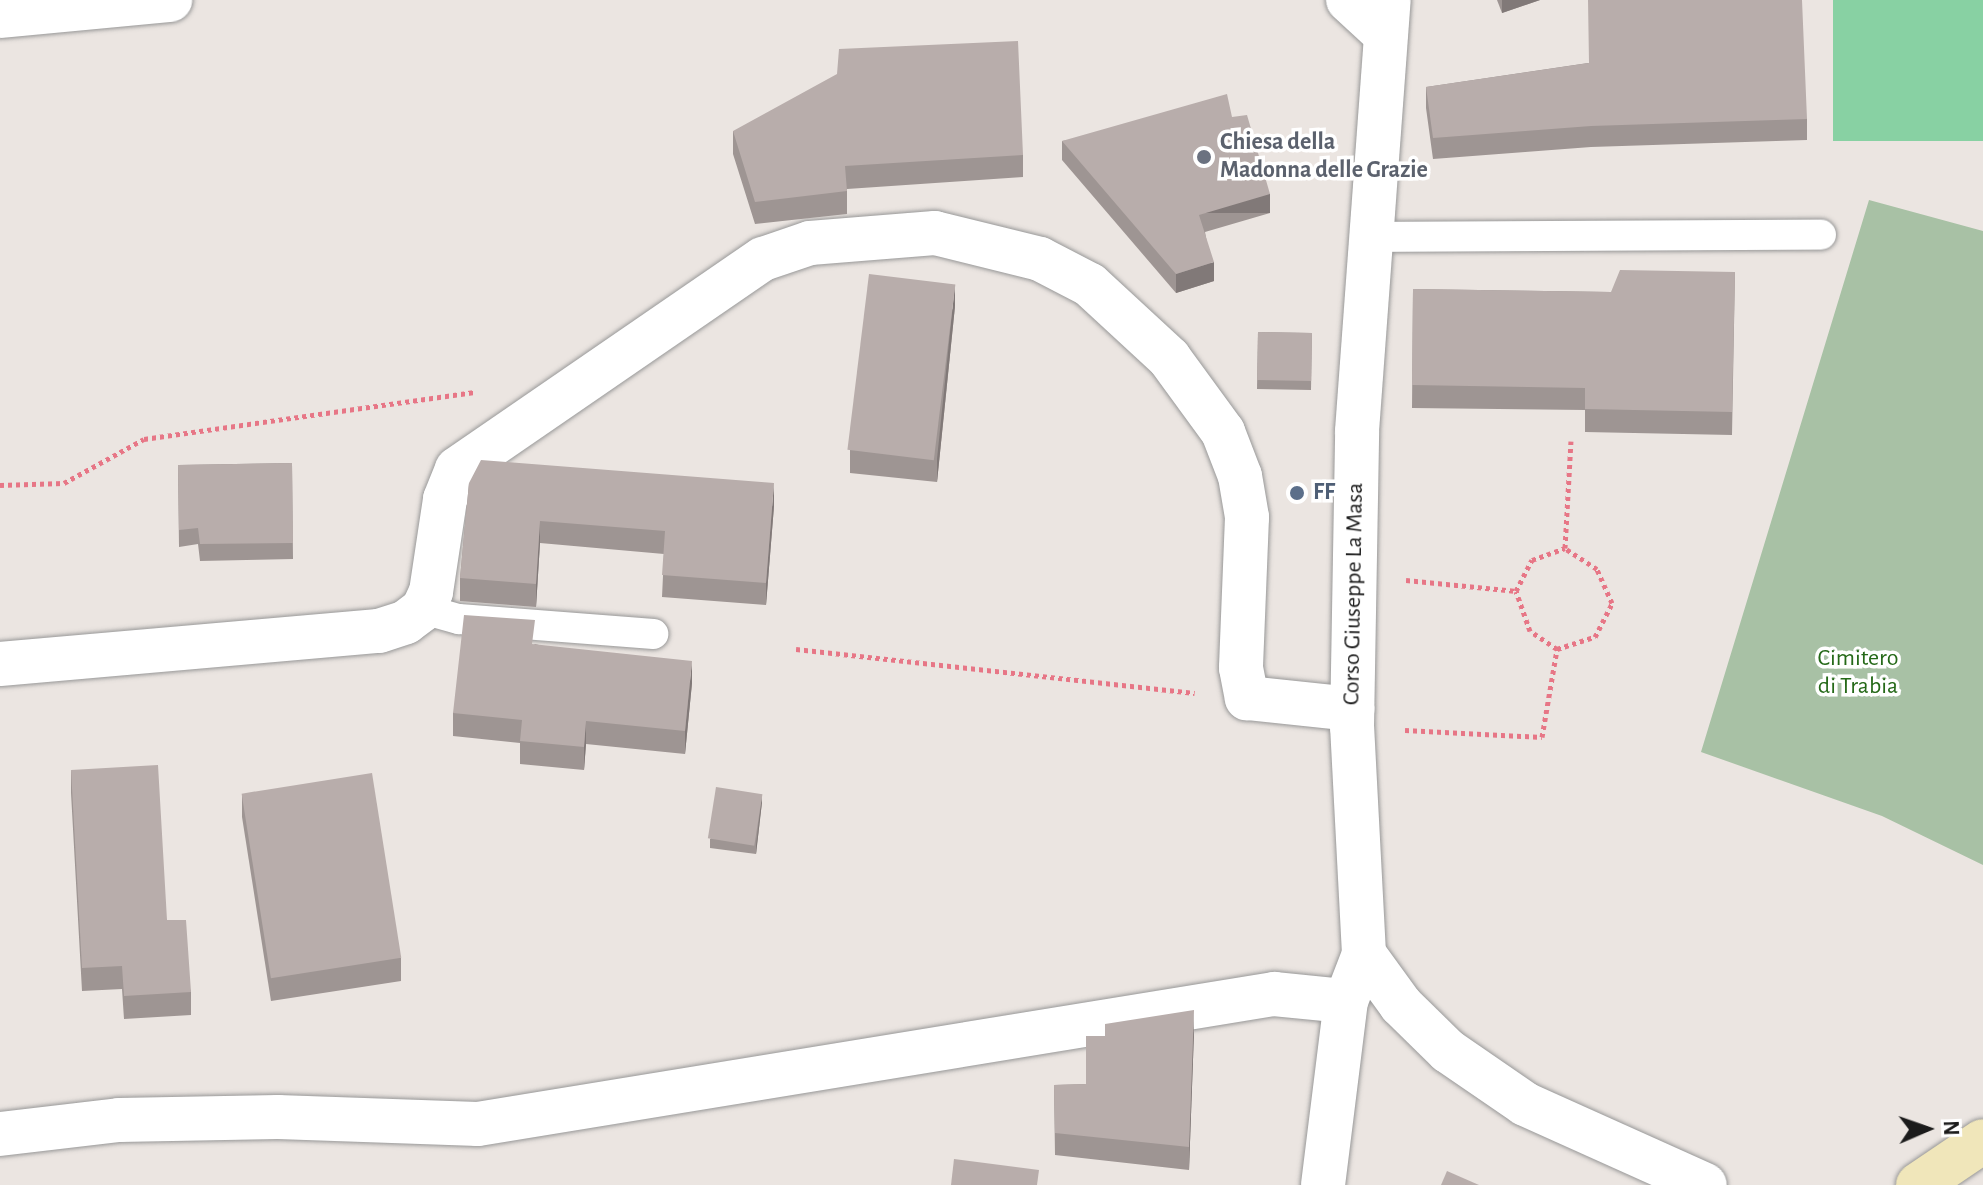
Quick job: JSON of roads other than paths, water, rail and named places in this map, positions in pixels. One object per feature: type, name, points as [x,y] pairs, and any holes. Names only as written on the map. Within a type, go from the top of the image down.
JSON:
[{"type":"main road","points":[[1918,1185],[1983,1141]]},
{"type":"street","points":[[0,16],[170,0]]},
{"type":"street","points":[[1348,0],[1387,17]]},
{"type":"street","name":"Corso Giuseppe La Masa","points":[[1323,1185],[1346,1001],[1364,954],[1352,718],[1357,431],[1387,17]]},
{"type":"street","points":[[0,664],[379,631],[406,622],[423,609],[431,592],[445,499],[457,469],[763,259],[810,243],[935,233],[1040,259],[1090,285],[1133,320],[1199,394],[1223,432],[1240,476],[1247,517],[1241,668],[1247,698],[1352,718]]},
{"type":"street","points":[[1364,954],[1401,1005],[1448,1051],[1525,1104],[1705,1185]]},
{"type":"street","points":[[0,1134],[183,1119],[478,1124],[1274,994],[1346,1001]]},
{"type":"lane","points":[[1371,237],[1821,235]]},
{"type":"lane","points":[[423,609],[459,619],[653,634]]},
{"type":"place","name":"Chiesa della Madonna delle Grazie","points":[[1204,157]]},
{"type":"place","name":"FF","points":[[1297,493]]},
{"type":"park label","name":"Cimitero di Trabia","points":[[1858,673]]}]
